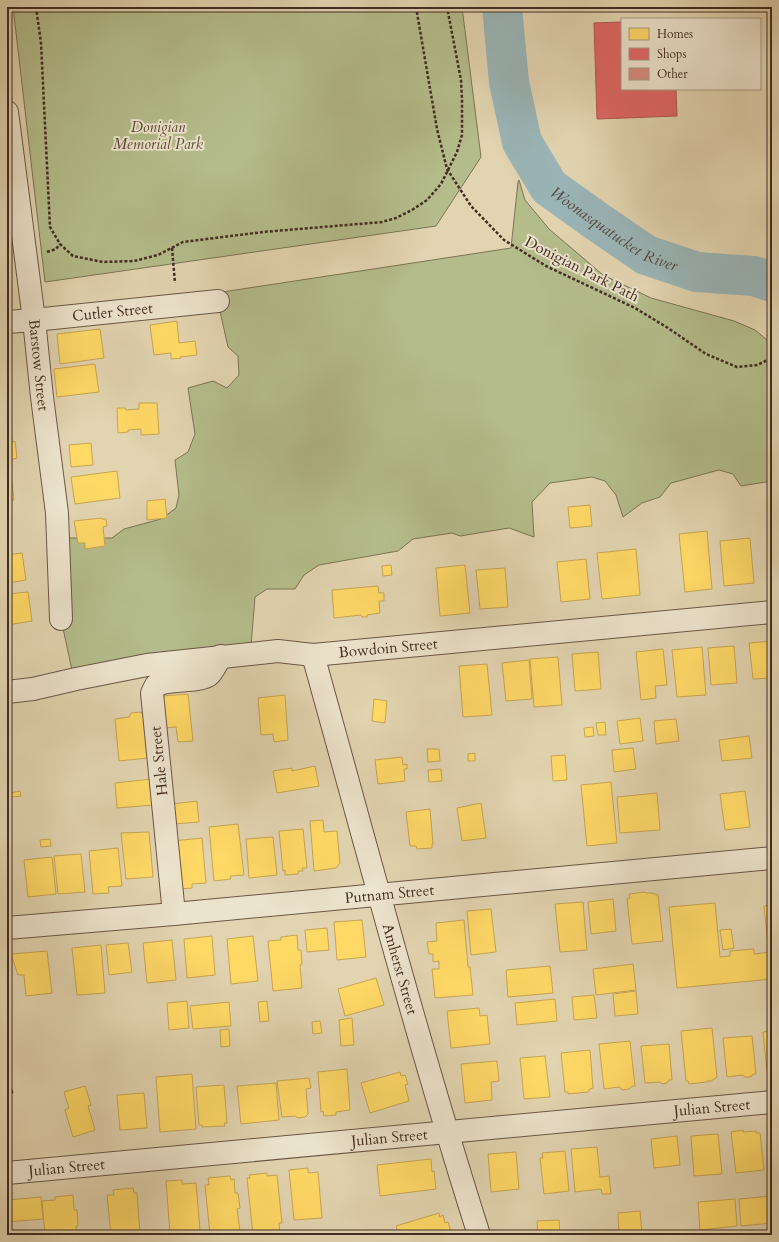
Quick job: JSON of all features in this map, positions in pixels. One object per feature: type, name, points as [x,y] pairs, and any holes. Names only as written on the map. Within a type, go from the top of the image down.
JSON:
[{"type":"street","name":"Barstow Street","points":[[7,112],[57,512],[61,619]]},
{"type":"street","name":"Cutler Street","points":[[7,322],[218,301]]},
{"type":"street","name":"Bowdoin Street","points":[[7,692],[34,689],[147,665],[220,656],[278,651],[313,655],[772,612]]},
{"type":"street","name":"Amherst Street","points":[[313,655],[446,1132],[479,1235]]},
{"type":"street","name":"Hale Street","points":[[174,914],[152,693],[156,684],[198,679],[208,675],[220,656]]},
{"type":"street","name":"Putnam Street","points":[[7,928],[174,914],[772,858]]},
{"type":"street","name":"Julian Street","points":[[7,1173],[772,1102]]},
{"type":"path","points":[[36,7],[41,43],[50,227],[60,244],[73,256],[103,262],[134,262],[158,255],[183,242],[263,232],[382,222],[396,218],[427,200],[441,184],[457,152],[462,135],[461,80],[447,7]]},
{"type":"path","name":"Donigian Park Path","points":[[416,7],[437,129],[448,169],[471,206],[504,240],[546,266],[635,308],[706,354],[737,366],[757,365],[772,358]]},
{"type":"path","points":[[172,248],[177,306]]},
{"type":"green space","name":"Donigian Memorial Park","points":[[13,7],[462,7],[481,157],[436,226],[45,282]]},
{"type":"green space","points":[[519,180],[525,200],[549,229],[603,275],[651,298],[734,321],[755,330],[772,344],[772,481],[741,486],[733,474],[719,470],[671,483],[660,497],[642,503],[623,517],[616,495],[605,481],[592,477],[550,483],[532,502],[534,537],[509,528],[460,536],[452,533],[413,539],[398,551],[319,565],[304,575],[295,589],[267,589],[255,597],[251,646],[73,675],[61,619],[60,538],[112,538],[124,529],[161,519],[176,508],[179,495],[175,460],[188,452],[195,434],[188,388],[213,381],[227,388],[239,375],[238,356],[228,347],[216,293],[511,248]]},
{"type":"building: Homes","points":[[177,321],[179,343],[195,341],[197,355],[171,359],[171,353],[154,355],[150,325]]},
{"type":"building: Homes","points":[[100,329],[104,358],[60,364],[57,334]]},
{"type":"building: Homes","points":[[95,364],[99,392],[57,397],[54,369]]},
{"type":"building: Homes","points":[[139,403],[157,403],[159,434],[141,435],[141,429],[128,430],[128,432],[118,433],[117,408],[125,408],[126,410],[139,409]]},
{"type":"building: Homes","points":[[7,432],[9,432],[9,435],[12,435],[12,442],[15,441],[17,458],[7,461]]},
{"type":"building: Homes","points":[[91,443],[93,465],[71,467],[69,445]]},
{"type":"building: Homes","points":[[117,471],[120,498],[75,504],[71,477]]},
{"type":"building: Homes","points":[[7,473],[11,473],[14,500],[7,501]]},
{"type":"building: Homes","points":[[165,499],[167,518],[147,520],[147,501]]},
{"type":"building: Homes","points":[[590,505],[592,526],[570,528],[568,507]]},
{"type":"building: Homes","points":[[102,518],[106,519],[107,526],[103,527],[105,546],[85,549],[85,543],[78,543],[74,521]]},
{"type":"building: Homes","points":[[707,531],[712,589],[685,592],[679,534]]},
{"type":"building: Homes","points":[[750,538],[754,583],[724,586],[720,541]]},
{"type":"building: Homes","points":[[636,549],[640,595],[602,599],[597,553]]},
{"type":"building: Homes","points":[[22,553],[26,580],[7,583],[7,555]]},
{"type":"building: Homes","points":[[586,559],[590,599],[561,602],[557,562]]},
{"type":"building: Homes","points":[[391,565],[392,575],[383,576],[382,566]]},
{"type":"building: Homes","points":[[465,565],[470,613],[440,616],[436,568]]},
{"type":"building: Homes","points":[[505,568],[508,607],[480,609],[476,570]]},
{"type":"building: Homes","points":[[378,586],[379,593],[384,593],[384,601],[379,601],[380,613],[367,615],[367,617],[362,617],[361,615],[334,618],[332,590]]},
{"type":"building: Homes","points":[[28,592],[32,621],[7,625],[7,594]]},
{"type":"building: Homes","points":[[772,641],[772,678],[753,679],[749,643]]},
{"type":"building: Homes","points":[[734,646],[737,683],[711,685],[708,648]]},
{"type":"building: Homes","points":[[702,647],[706,695],[677,697],[672,650]]},
{"type":"building: Homes","points":[[663,649],[667,685],[655,686],[656,698],[641,700],[636,652]]},
{"type":"building: Homes","points":[[598,652],[601,689],[575,691],[572,654]]},
{"type":"building: Homes","points":[[558,657],[562,705],[534,707],[530,659]]},
{"type":"building: Homes","points":[[529,660],[532,699],[506,701],[502,663]]},
{"type":"building: Homes","points":[[487,664],[492,715],[463,717],[459,666]]},
{"type":"building: Homes","points":[[188,694],[193,741],[178,742],[176,727],[166,728],[162,696]]},
{"type":"building: Homes","points":[[285,695],[288,740],[274,742],[273,734],[261,735],[258,698]]},
{"type":"building: Homes","points":[[374,699],[387,701],[385,723],[372,721]]},
{"type":"building: Homes","points":[[141,712],[143,715],[148,758],[119,761],[115,719],[129,717],[131,713]]},
{"type":"building: Homes","points":[[640,718],[643,741],[620,744],[617,721]]},
{"type":"building: Homes","points":[[676,719],[679,741],[656,744],[654,721]]},
{"type":"building: Homes","points":[[605,722],[606,735],[598,735],[596,723]]},
{"type":"building: Homes","points":[[593,727],[594,736],[585,737],[584,728]]},
{"type":"building: Homes","points":[[749,736],[752,758],[722,761],[719,740]]},
{"type":"building: Homes","points":[[633,748],[636,769],[614,772],[612,750]]},
{"type":"building: Homes","points":[[427,749],[439,749],[440,761],[428,762]]},
{"type":"building: Homes","points":[[475,753],[475,761],[468,761],[468,754]]},
{"type":"building: Homes","points":[[565,755],[567,780],[553,781],[551,756]]},
{"type":"building: Homes","points":[[402,757],[403,765],[407,764],[407,769],[404,769],[405,781],[378,784],[375,760]]},
{"type":"building: Homes","points":[[315,766],[319,786],[277,793],[273,771],[292,768],[292,771]]},
{"type":"building: Homes","points":[[441,769],[442,781],[429,782],[428,770]]},
{"type":"building: Homes","points":[[152,779],[154,805],[117,808],[115,783]]},
{"type":"building: Homes","points":[[611,782],[617,843],[587,846],[581,785]]},
{"type":"building: Homes","points":[[20,791],[21,796],[12,797],[11,793]]},
{"type":"building: Homes","points":[[745,791],[750,827],[725,830],[720,794]]},
{"type":"building: Homes","points":[[657,793],[660,830],[620,833],[617,797]]},
{"type":"building: Homes","points":[[197,801],[199,822],[174,824],[172,804]]},
{"type":"building: Homes","points":[[481,803],[486,838],[462,841],[457,808]]},
{"type":"building: Homes","points":[[430,809],[433,844],[432,848],[417,849],[416,846],[410,846],[406,812]]},
{"type":"building: Homes","points":[[323,820],[324,832],[337,831],[340,863],[336,868],[314,871],[310,821]]},
{"type":"building: Homes","points":[[238,824],[244,875],[230,876],[231,879],[214,881],[209,827]]},
{"type":"building: Homes","points":[[303,829],[307,868],[302,868],[303,871],[298,871],[298,874],[285,875],[285,870],[283,871],[279,831]]},
{"type":"building: Homes","points":[[149,832],[153,877],[126,879],[121,833]]},
{"type":"building: Homes","points":[[273,837],[277,875],[249,878],[246,839]]},
{"type":"building: Homes","points":[[202,838],[206,883],[192,884],[192,888],[178,889],[173,841]]},
{"type":"building: Homes","points":[[50,839],[51,846],[41,847],[40,840]]},
{"type":"building: Homes","points":[[118,848],[122,886],[108,887],[109,893],[93,894],[89,851]]},
{"type":"building: Homes","points":[[81,854],[85,892],[58,894],[54,856]]},
{"type":"building: Homes","points":[[52,857],[56,894],[28,897],[24,860]]},
{"type":"building: Homes","points":[[645,892],[658,895],[663,941],[632,944],[627,899],[630,898],[629,894]]},
{"type":"building: Homes","points":[[613,899],[616,931],[591,934],[588,902]]},
{"type":"building: Homes","points":[[583,902],[587,950],[560,952],[555,904]]},
{"type":"building: Homes","points":[[715,903],[720,957],[730,956],[730,951],[754,949],[754,954],[771,952],[772,979],[677,988],[669,907]]},
{"type":"building: Homes","points":[[772,905],[772,944],[768,945],[764,906]]},
{"type":"building: Homes","points":[[491,909],[496,952],[471,955],[467,911]]},
{"type":"building: Homes","points":[[362,920],[366,957],[337,960],[334,922]]},
{"type":"building: Homes","points":[[464,920],[468,967],[470,967],[473,995],[435,998],[432,969],[439,969],[439,961],[433,962],[433,954],[429,954],[427,942],[437,941],[436,923]]},
{"type":"building: Homes","points":[[327,928],[329,950],[307,952],[305,930]]},
{"type":"building: Homes","points":[[731,929],[734,948],[723,950],[720,930]]},
{"type":"building: Homes","points":[[297,935],[298,950],[301,950],[302,964],[300,965],[302,988],[273,991],[268,941],[281,940],[281,937]]},
{"type":"building: Homes","points":[[212,936],[215,975],[187,978],[184,939]]},
{"type":"building: Homes","points":[[253,936],[258,981],[231,984],[227,939]]},
{"type":"building: Homes","points":[[172,940],[176,980],[147,983],[143,943]]},
{"type":"building: Homes","points":[[128,943],[132,972],[109,975],[106,945]]},
{"type":"building: Homes","points":[[101,945],[105,993],[77,995],[72,948]]},
{"type":"building: Homes","points":[[47,951],[52,993],[26,996],[24,975],[18,975],[11,954]]},
{"type":"building: Homes","points":[[633,964],[636,990],[596,995],[593,969]]},
{"type":"building: Homes","points":[[550,966],[553,993],[508,997],[506,970]]},
{"type":"building: Homes","points":[[376,978],[384,1005],[345,1016],[338,989]]},
{"type":"building: Homes","points":[[636,991],[638,1014],[615,1016],[613,994]]},
{"type":"building: Homes","points":[[594,995],[597,1018],[574,1020],[572,997]]},
{"type":"building: Homes","points":[[555,999],[557,1021],[517,1025],[515,1003]]},
{"type":"building: Homes","points":[[187,1001],[189,1028],[169,1030],[167,1003]]},
{"type":"building: Homes","points":[[267,1001],[269,1021],[260,1022],[258,1002]]},
{"type":"building: Homes","points":[[229,1002],[231,1026],[193,1029],[190,1006]]},
{"type":"building: Homes","points":[[479,1008],[480,1016],[487,1015],[490,1044],[451,1048],[447,1011]]},
{"type":"building: Homes","points":[[352,1018],[354,1045],[341,1046],[339,1020]]},
{"type":"building: Homes","points":[[320,1021],[322,1033],[313,1034],[312,1022]]},
{"type":"building: Homes","points":[[712,1028],[717,1077],[707,1082],[689,1084],[688,1081],[686,1081],[681,1031]]},
{"type":"building: Homes","points":[[229,1029],[230,1046],[221,1047],[220,1030]]},
{"type":"building: Homes","points":[[772,1031],[772,1070],[767,1071],[763,1032]]},
{"type":"building: Homes","points":[[752,1036],[756,1074],[753,1074],[751,1077],[745,1077],[742,1075],[727,1077],[723,1038]]},
{"type":"building: Homes","points":[[630,1041],[635,1086],[623,1090],[619,1087],[604,1089],[599,1044]]},
{"type":"building: Homes","points":[[669,1044],[672,1080],[662,1084],[660,1082],[645,1083],[641,1046]]},
{"type":"building: Homes","points":[[590,1050],[593,1088],[588,1092],[568,1094],[568,1092],[565,1092],[561,1053]]},
{"type":"building: Homes","points":[[545,1056],[550,1097],[524,1099],[520,1058]]},
{"type":"building: Homes","points":[[497,1061],[499,1081],[491,1082],[492,1100],[465,1103],[461,1064]]},
{"type":"building: Homes","points":[[347,1069],[350,1110],[336,1112],[336,1115],[324,1116],[323,1111],[321,1112],[318,1072]]},
{"type":"building: Homes","points":[[400,1072],[401,1076],[405,1075],[408,1084],[405,1085],[409,1101],[370,1113],[361,1083]]},
{"type":"building: Homes","points":[[192,1074],[196,1129],[160,1132],[156,1077]]},
{"type":"building: Homes","points":[[309,1078],[311,1088],[306,1089],[308,1114],[305,1117],[298,1118],[295,1116],[282,1117],[277,1081]]},
{"type":"building: Homes","points":[[276,1083],[279,1120],[241,1124],[237,1086]]},
{"type":"building: Homes","points":[[224,1085],[227,1123],[224,1123],[225,1126],[202,1127],[202,1125],[199,1125],[196,1087]]},
{"type":"building: Homes","points":[[85,1086],[91,1105],[88,1106],[95,1130],[73,1137],[65,1110],[69,1108],[64,1092]]},
{"type":"building: Homes","points":[[144,1093],[147,1128],[120,1130],[117,1095]]},
{"type":"building: Homes","points":[[743,1130],[743,1132],[756,1131],[756,1133],[760,1133],[764,1170],[736,1173],[731,1132]]},
{"type":"building: Homes","points":[[718,1134],[722,1174],[694,1176],[691,1136]]},
{"type":"building: Homes","points":[[677,1136],[680,1165],[654,1168],[651,1139]]},
{"type":"building: Homes","points":[[597,1147],[600,1177],[609,1176],[611,1194],[602,1194],[601,1189],[575,1192],[571,1149]]},
{"type":"building: Homes","points":[[565,1151],[569,1191],[544,1194],[540,1158],[543,1158],[542,1153]]},
{"type":"building: Homes","points":[[516,1152],[519,1189],[491,1192],[488,1154]]},
{"type":"building: Homes","points":[[431,1159],[436,1189],[380,1196],[377,1165]]},
{"type":"building: Homes","points":[[308,1168],[308,1173],[318,1172],[322,1218],[294,1220],[289,1170]]},
{"type":"building: Homes","points":[[267,1173],[267,1176],[277,1175],[282,1223],[279,1223],[280,1235],[253,1235],[247,1178],[250,1178],[249,1175]]},
{"type":"building: Homes","points":[[230,1176],[231,1180],[234,1179],[235,1193],[238,1193],[240,1208],[237,1209],[240,1231],[210,1234],[205,1185],[209,1185],[208,1178]]},
{"type":"building: Homes","points":[[182,1180],[182,1184],[196,1183],[200,1231],[170,1234],[166,1181]]},
{"type":"building: Homes","points":[[133,1188],[134,1193],[137,1193],[140,1234],[111,1235],[107,1195],[114,1195],[113,1190]]},
{"type":"building: Homes","points":[[73,1195],[74,1210],[77,1210],[77,1235],[45,1235],[42,1201],[55,1200],[55,1197]]},
{"type":"building: Homes","points":[[772,1196],[772,1223],[741,1226],[739,1199]]},
{"type":"building: Homes","points":[[41,1197],[43,1219],[7,1222],[7,1200]]},
{"type":"building: Homes","points":[[735,1199],[737,1226],[700,1230],[698,1202]]},
{"type":"building: Homes","points":[[640,1211],[642,1234],[619,1235],[618,1213]]},
{"type":"building: Homes","points":[[439,1213],[440,1217],[443,1215],[445,1223],[448,1222],[452,1235],[399,1235],[396,1226]]},
{"type":"building: Homes","points":[[559,1220],[560,1235],[538,1235],[537,1221]]},
{"type":"building: Homes","points":[[708,1230],[709,1235],[700,1235],[699,1231]]},
{"type":"building: Shops","points":[[621,22],[621,90],[676,90],[677,116],[597,119],[594,23]]},
{"type":"building: Other","points":[[7,1074],[13,1093],[7,1094]]},
{"type":"waterway","name":"Woonasquatucket River","points":[[502,7],[509,82],[522,142],[549,187],[646,255],[697,272],[754,276],[772,282]]}]
